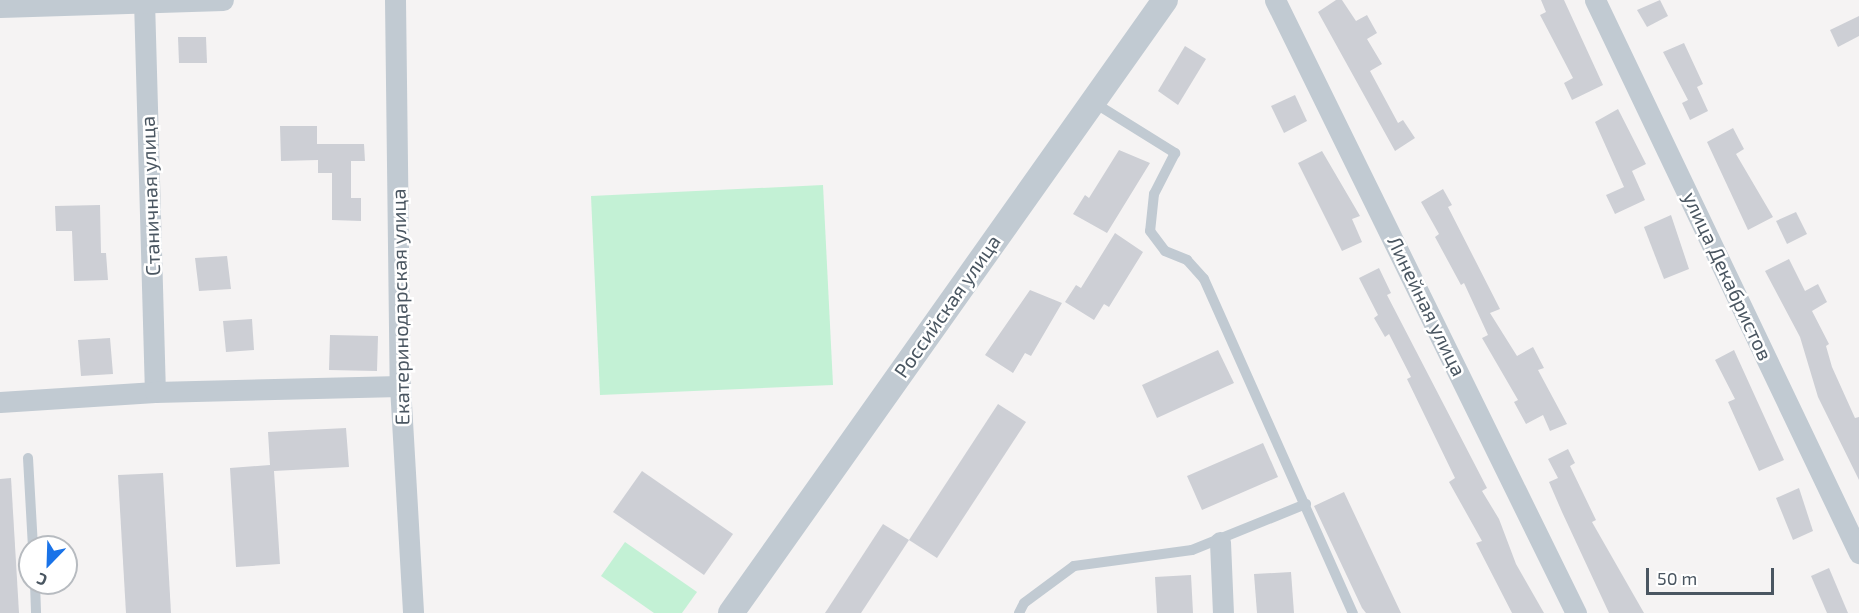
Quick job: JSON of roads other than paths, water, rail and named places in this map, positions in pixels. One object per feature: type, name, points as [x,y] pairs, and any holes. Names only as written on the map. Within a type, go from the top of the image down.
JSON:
[{"type":"street","points":[[0,7],[222,0]]},
{"type":"street","name":"Екатеринодарская улица","points":[[395,0],[400,386],[413,613]]},
{"type":"street","name":"Российская улица","points":[[731,613],[1091,100],[1166,0]]},
{"type":"street","name":"Линейная улица","points":[[1275,0],[1576,613]]},
{"type":"street","name":"улица Декабристов","points":[[1595,0],[1859,553]]},
{"type":"street","name":"Станичная улица","points":[[145,2],[155,392]]},
{"type":"street","points":[[0,402],[155,392],[400,386]]},
{"type":"street","points":[[1220,542],[1223,613]]},
{"type":"lane","points":[[1091,100],[1175,153],[1154,194],[1150,231],[1165,251],[1186,260],[1204,279],[1353,613]]},
{"type":"lane","points":[[28,458],[32,535]]},
{"type":"lane","points":[[1019,613],[1023,603],[1074,566],[1134,561],[1220,542],[1306,504]]},
{"type":"lane","points":[[35,595],[36,613]]}]
